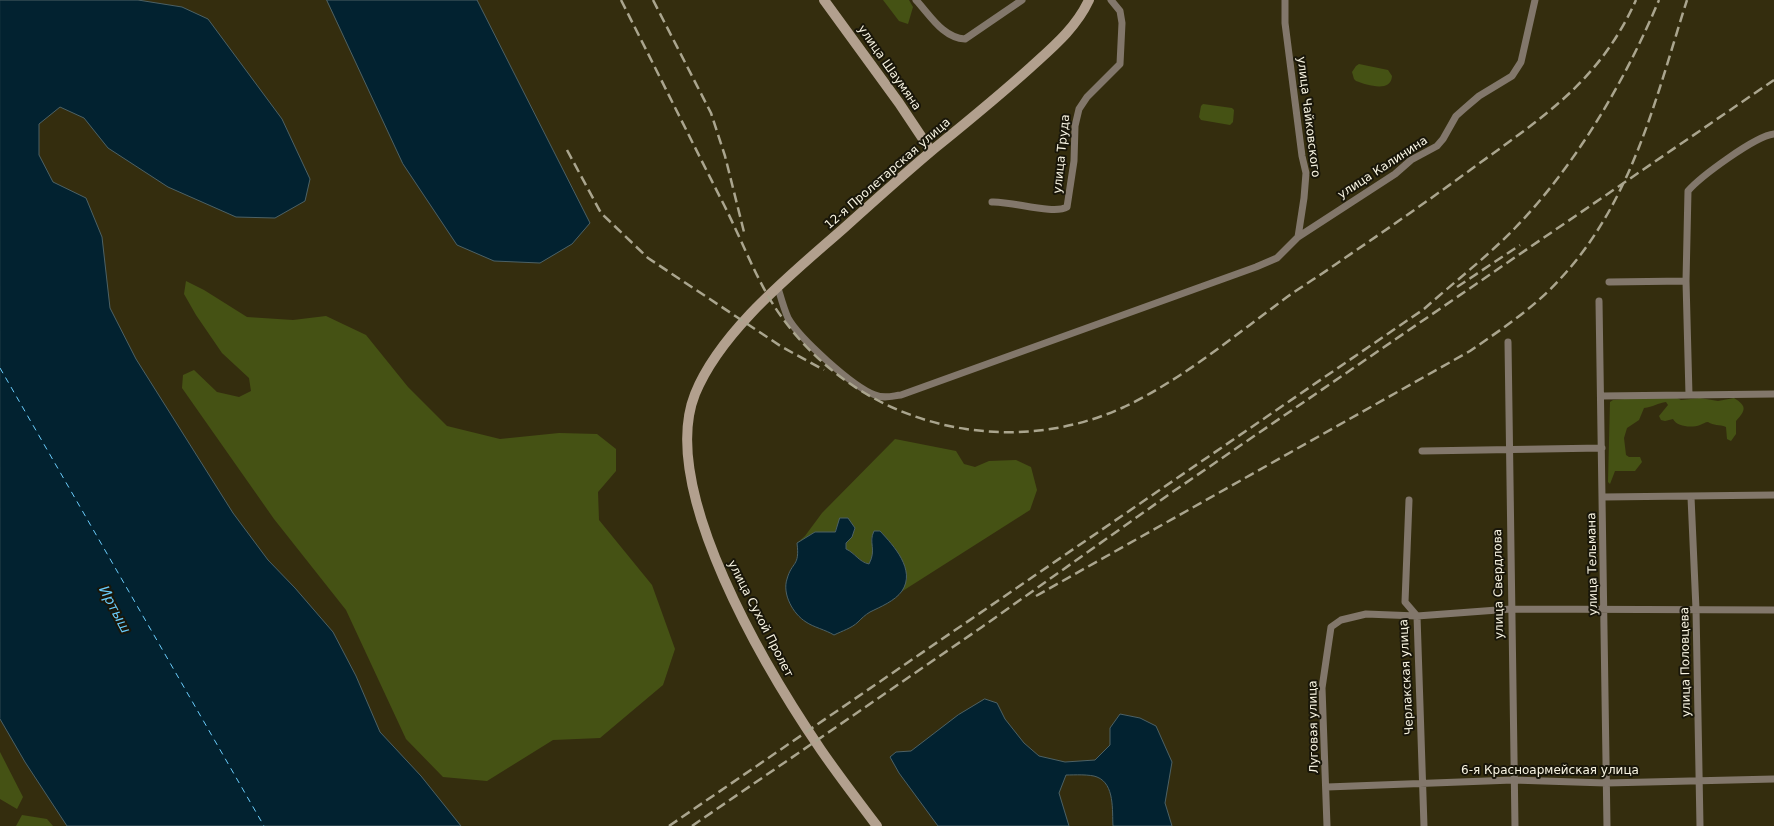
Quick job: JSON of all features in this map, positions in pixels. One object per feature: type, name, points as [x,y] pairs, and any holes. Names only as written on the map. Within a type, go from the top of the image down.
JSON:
[{"type":"main road","name":"улица Шаумяна","points":[[824,0],[899,103],[931,151]]},
{"type":"main road","name":"12-я Пролетарская улица","points":[[707,371],[744,321],[778,288],[931,151],[1001,94],[1059,42],[1073,26],[1089,0]]},
{"type":"main road","name":"улица Сухой Пролет","points":[[707,371],[695,393],[686,436],[691,482],[715,558],[746,624],[783,691],[821,751],[877,826]]},
{"type":"street","points":[[916,0],[950,35],[965,39],[1022,0]]},
{"type":"street","name":"улица Труда","points":[[992,202],[1018,204],[1034,208],[1067,207],[1074,161],[1075,126],[1079,109],[1087,97],[1120,64],[1122,23],[1120,11],[1111,0]]},
{"type":"street","name":"улица Чайковского","points":[[1285,0],[1285,23],[1302,156],[1306,173],[1298,237]]},
{"type":"street","name":"улица Калинина","points":[[778,288],[788,317],[805,339],[850,380],[875,396],[884,398],[901,395],[1256,267],[1277,258],[1298,237],[1395,174],[1411,160],[1437,146],[1456,116],[1479,96],[1512,76],[1521,62],[1535,0]]},
{"type":"street","points":[[1689,395],[1686,281],[1688,192],[1695,182],[1750,144],[1774,134]]},
{"type":"street","points":[[1610,282],[1686,281]]},
{"type":"street","name":"улица Тельмана","points":[[1599,301],[1607,826]]},
{"type":"street","name":"улица Свердлова","points":[[1508,342],[1508,449],[1515,826]]},
{"type":"street","points":[[1601,396],[1774,394]]},
{"type":"street","points":[[1422,451],[1602,448]]},
{"type":"street","points":[[1603,498],[1774,495]]},
{"type":"street","name":"улица Половцева","points":[[1691,497],[1696,609],[1700,826]]},
{"type":"street","name":"Черлакская улица","points":[[1409,500],[1405,602],[1417,616],[1424,826]]},
{"type":"street","points":[[1417,616],[1511,609],[1774,610]]},
{"type":"street","name":"Луговая улица","points":[[1328,826],[1322,688],[1331,627],[1341,620],[1366,614],[1417,616]]},
{"type":"street","name":"6-я Красноармейская улица","points":[[1327,787],[1513,780],[1606,783],[1774,779]]},
{"type":"green space","points":[[883,0],[909,0],[913,7],[908,24],[899,21]]},
{"type":"green space","points":[[1359,64],[1388,70],[1392,76],[1391,81],[1388,85],[1378,86],[1356,81],[1352,72]]},
{"type":"green space","points":[[1203,104],[1232,108],[1234,110],[1233,122],[1230,125],[1201,120],[1199,117]]},
{"type":"green space","points":[[186,281],[247,317],[293,320],[326,316],[366,335],[408,387],[447,426],[500,439],[559,433],[597,434],[616,449],[616,471],[598,492],[599,520],[652,585],[675,649],[663,685],[600,738],[553,740],[487,781],[443,777],[406,739],[346,610],[274,519],[182,388],[183,375],[194,370],[217,392],[239,397],[251,391],[249,378],[222,353],[196,315],[184,294]]},
{"type":"green space","points":[[1672,395],[1681,400],[1700,398],[1718,401],[1734,398],[1744,408],[1736,421],[1736,434],[1731,441],[1727,439],[1726,427],[1723,426],[1706,422],[1689,427],[1678,424],[1673,419],[1661,420],[1659,416],[1668,405],[1666,402],[1644,408],[1639,420],[1627,428],[1624,438],[1626,455],[1629,457],[1640,457],[1642,462],[1635,471],[1615,471],[1610,484],[1608,482],[1610,402],[1613,400]]},
{"type":"green space","points":[[895,439],[956,451],[964,464],[975,467],[989,461],[1016,460],[1031,467],[1037,490],[1030,510],[901,592],[907,579],[871,537],[874,555],[869,564],[846,549],[846,543],[852,537],[835,532],[815,532],[797,543],[805,536],[822,513]]},
{"type":"green space","points":[[0,752],[23,797],[17,809],[0,799]]},
{"type":"green space","points":[[22,815],[47,819],[53,826],[16,826]]},
{"type":"water","name":"Иртыш","points":[[0,0],[138,0],[182,7],[208,19],[282,119],[310,179],[305,201],[275,218],[236,217],[168,187],[108,148],[84,118],[60,107],[39,124],[39,155],[53,182],[86,198],[102,237],[110,308],[136,359],[233,513],[268,560],[333,632],[356,676],[380,732],[421,776],[461,826],[67,826],[25,762],[0,719]]},
{"type":"water","points":[[327,0],[477,0],[590,223],[572,244],[540,263],[494,261],[457,245],[403,164]]},
{"type":"water","points":[[840,518],[848,518],[855,528],[852,537],[846,543],[846,549],[869,564],[872,554],[872,535],[874,531],[880,531],[902,559],[905,567],[906,583],[902,591],[895,598],[868,613],[853,626],[834,635],[809,624],[797,614],[787,597],[786,585],[789,573],[796,560],[797,543],[815,532],[835,532]]},
{"type":"water","points":[[985,699],[997,703],[1005,719],[1024,743],[1039,756],[1065,762],[1095,760],[1110,745],[1110,728],[1120,714],[1140,718],[1156,726],[1172,762],[1165,803],[1172,826],[1113,826],[1110,792],[1103,781],[1090,775],[1066,775],[1059,793],[1069,826],[938,826],[899,773],[890,757],[896,752],[911,751],[958,715]]},
{"type":"ferry route","points":[[0,368],[264,826]]},
{"type":"railway","points":[[621,0],[762,285],[785,322],[805,345],[827,367],[878,401],[936,423],[966,429],[1006,432],[1046,430],[1105,415],[1146,396],[1188,370],[1287,297],[1443,190],[1548,112],[1569,94],[1606,52],[1622,28],[1636,0]]},
{"type":"railway","points":[[653,0],[711,113],[725,156],[745,236]]},
{"type":"railway","points":[[669,826],[1424,309],[1505,238],[1558,177],[1578,150],[1615,91],[1659,0]]},
{"type":"railway","points":[[1036,596],[1470,351],[1518,317],[1551,289],[1586,248],[1607,215],[1624,181],[1652,110],[1687,0]]},
{"type":"railway","points":[[692,826],[982,627],[1171,493],[1774,80]]},
{"type":"railway","points":[[567,150],[601,213],[648,258],[782,347],[824,370]]},
{"type":"railway","points":[[1457,287],[1520,245]]}]
